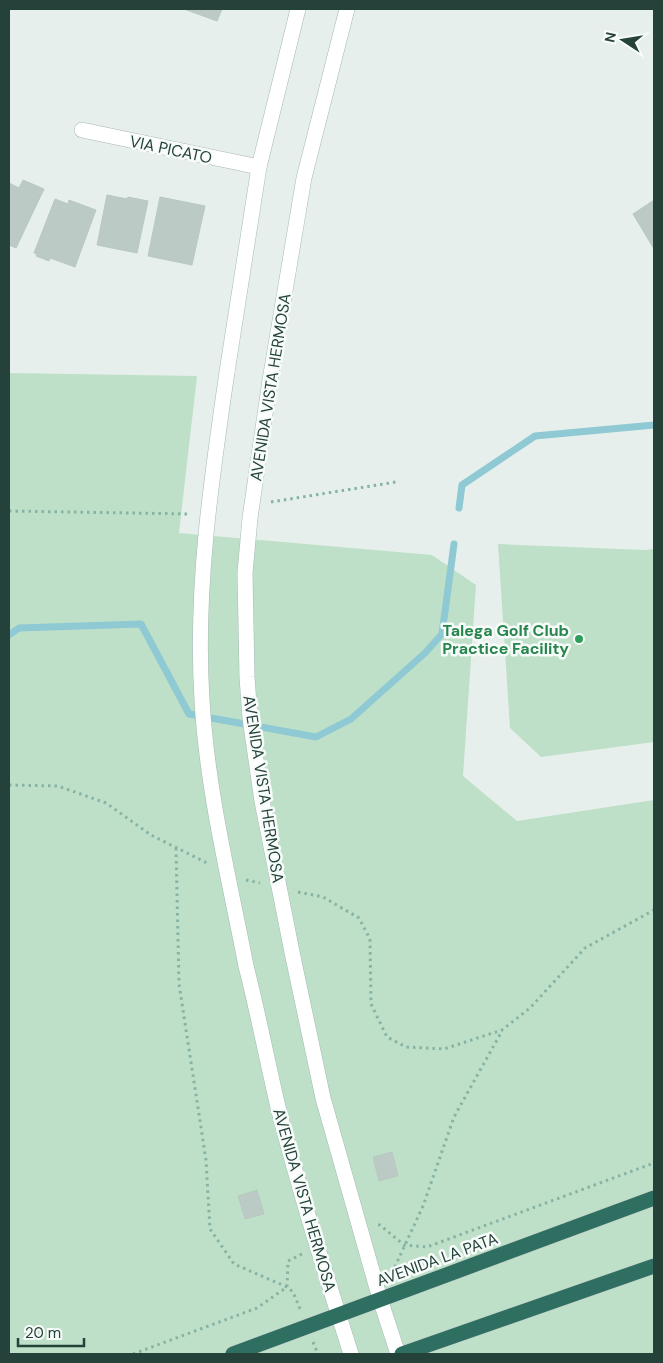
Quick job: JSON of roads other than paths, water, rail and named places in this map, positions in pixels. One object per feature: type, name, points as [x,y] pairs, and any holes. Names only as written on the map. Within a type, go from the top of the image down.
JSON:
[{"type":"highway","name":"AVENIDA LA PATA","points":[[233,1354],[654,1198]]},
{"type":"highway","points":[[402,1354],[654,1266]]},
{"type":"main road","name":"AVENIDA VISTA HERMOSA","points":[[298,9],[258,168],[211,483],[200,609],[202,700],[212,790],[246,966],[278,1107],[317,1247],[351,1354]]},
{"type":"main road","name":"AVENIDA VISTA HERMOSA","points":[[347,9],[304,178],[270,380],[250,518],[245,573],[247,676],[250,718],[262,800],[323,1098],[380,1298],[398,1354]]},
{"type":"main road","name":"VIA PICATO","points":[[82,130],[258,168]]},
{"type":"waterway","points":[[459,508],[462,485],[535,436],[654,425]]},
{"type":"waterway","points":[[9,635],[19,628],[141,624],[189,714],[316,737],[351,719],[425,653],[442,634],[454,544]]},
{"type":"place","name":"Talega Golf Club Practice Facility","points":[[579,639]]}]
